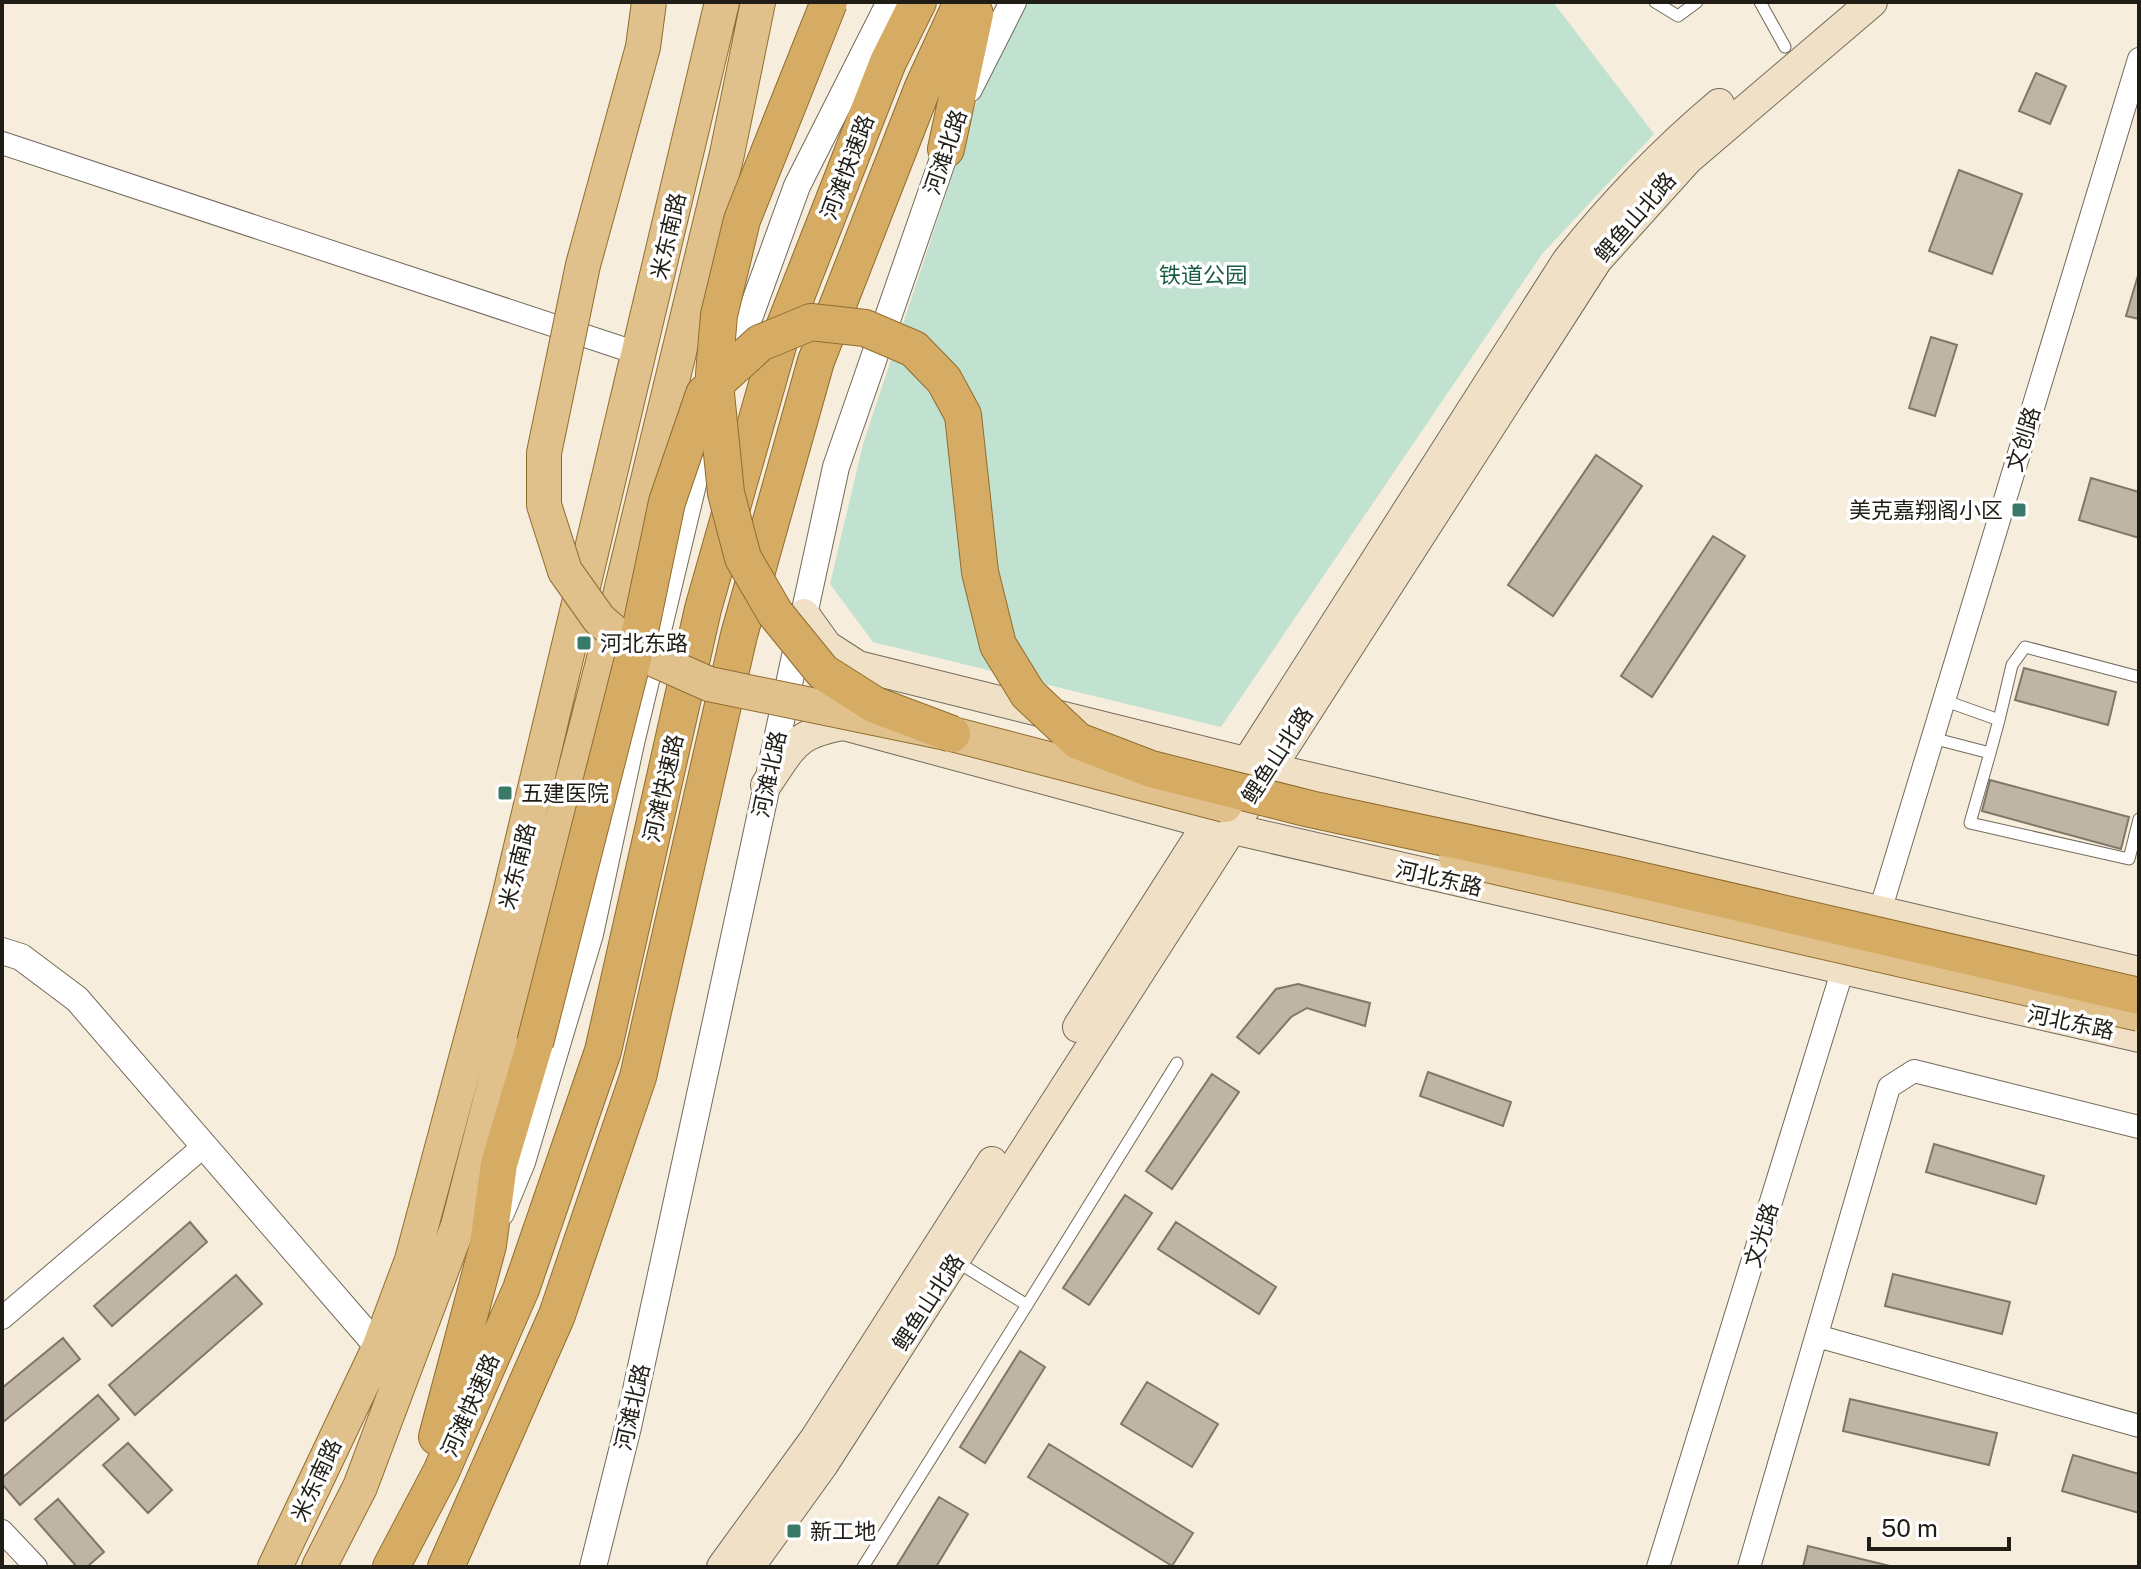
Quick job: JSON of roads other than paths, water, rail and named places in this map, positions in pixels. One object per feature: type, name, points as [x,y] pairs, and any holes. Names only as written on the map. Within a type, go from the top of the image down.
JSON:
[{"type":"highway","points":[[829,2],[742,220],[719,315],[714,374],[726,493],[743,558],[775,613],[823,672],[875,705],[947,743]]},
{"type":"highway","name":"河滩快速路","points":[[392,1566],[441,1472],[521,1289],[603,1051],[703,609],[781,335],[888,62],[918,2]]},
{"type":"highway","name":"河滩快速路","points":[[446,1567],[557,1315],[638,1077],[739,635],[816,361],[923,87],[962,2]]},
{"type":"highway","points":[[946,149],[978,2]]},
{"type":"highway","points":[[392,1566],[439,1429],[488,1245],[499,1164],[535,1043],[640,631],[667,502],[704,394],[760,343],[811,322],[865,328],[914,349],[944,380],[963,415],[980,572],[998,645],[1028,694],[1078,741],[1151,769],[1310,809],[1618,875],[2139,996]]},
{"type":"main road","points":[[649,2],[643,47],[583,265],[544,453],[544,505],[565,571],[599,619],[637,652],[709,684],[947,743],[2139,1014]]},
{"type":"main road","name":"米东南路","points":[[275,1567],[379,1348],[412,1260],[507,906],[722,2]]},
{"type":"main road","name":"米东南路","points":[[319,1567],[360,1487],[458,1226],[655,450],[727,154],[758,2]]},
{"type":"main road","name":"鲤鱼山北路","points":[[749,1567],[795,1508],[945,1255],[1257,765],[1567,261],[1614,203],[1654,161],[1840,2]]},
{"type":"main road","name":"鲤鱼山北路","points":[[1257,765],[1597,260],[1688,159],[1872,2]]},
{"type":"main road","points":[[804,614],[827,646],[858,666],[1257,765],[2139,972]]},
{"type":"main road","points":[[947,743],[938,725],[944,708],[959,692]]},
{"type":"main road","name":"河北东路","points":[[766,785],[792,747],[813,731],[844,725],[947,743],[1218,826],[1842,972],[2139,1037]]},
{"type":"main road","name":"鲤鱼山北路","points":[[722,1567],[945,1255]]},
{"type":"street","points":[[488,1245],[522,1162],[590,934],[698,461],[797,186],[890,2]]},
{"type":"street","name":"河滩北路","points":[[593,1567],[628,1427],[836,467],[964,99],[1013,2]]},
{"type":"street","name":"文创路","points":[[1880,911],[2139,59]]},
{"type":"street","points":[[2,143],[640,354]]},
{"type":"street","points":[[619,443],[698,461]]},
{"type":"street","name":"文光路","points":[[1658,1567],[1842,972],[1880,911]]},
{"type":"street","points":[[2,951],[21,957],[77,999],[379,1348]]},
{"type":"street","points":[[1749,1567],[1889,1087],[1914,1071],[2139,1127]]},
{"type":"street","points":[[2,1318],[204,1146]]},
{"type":"street","points":[[1817,1336],[2139,1426]]},
{"type":"street","points":[[2,1531],[36,1567]]},
{"type":"lane","points":[[1655,2],[1678,16],[1697,2]]},
{"type":"lane","points":[[1760,2],[1785,47]]},
{"type":"lane","points":[[2139,677],[2025,647],[2012,665],[1970,823],[2129,859],[2139,819]]},
{"type":"lane","points":[[1943,700],[1999,720]]},
{"type":"lane","points":[[1932,738],[1990,753]]},
{"type":"lane","points":[[863,1567],[1177,1063]]},
{"type":"lane","points":[[945,1255],[1027,1305]]},
{"type":"place","name":"美克嘉翔阁小区","points":[[2019,510]]},
{"type":"place","name":"河北东路","points":[[584,643]]},
{"type":"place","name":"五建医院","points":[[505,793]]},
{"type":"place","name":"新工地","points":[[794,1531]]},
{"type":"park label","name":"铁道公园","points":[[1203,275]]}]
